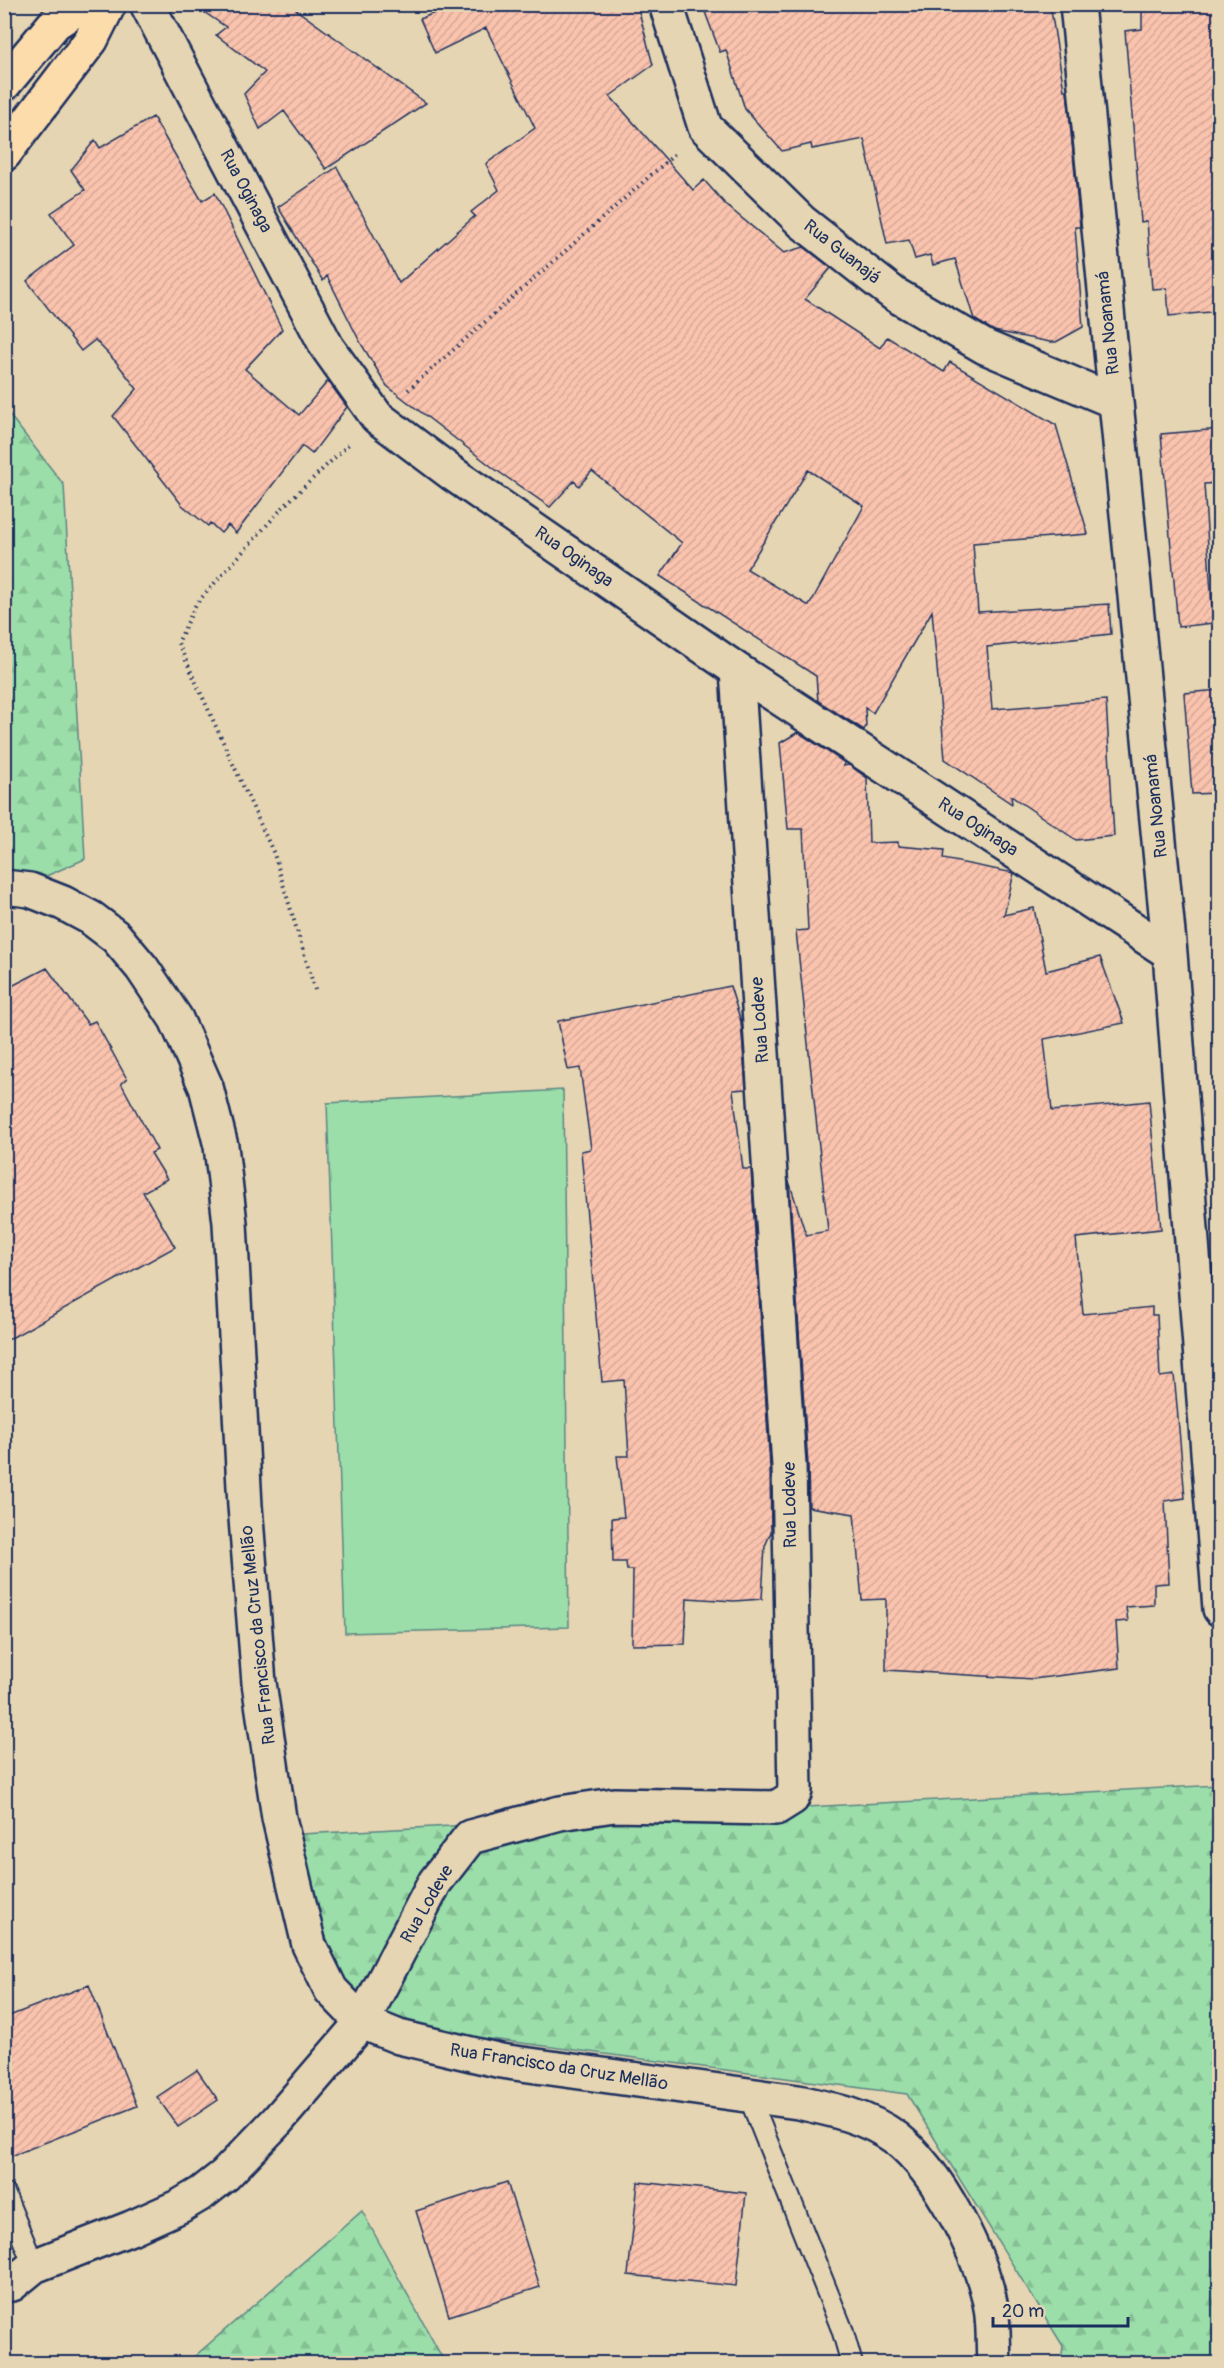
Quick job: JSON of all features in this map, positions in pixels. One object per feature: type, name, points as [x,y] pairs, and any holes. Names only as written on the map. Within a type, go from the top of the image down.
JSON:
[{"type":"main road","points":[[4,84],[55,23],[84,4]]},
{"type":"main road","points":[[4,154],[91,40],[109,4]]},
{"type":"street","name":"Rua Oginaga","points":[[147,4],[327,347],[377,417],[453,474],[737,670],[1170,953]]},
{"type":"street","name":"Rua Guanajá","points":[[666,4],[705,127],[802,222],[894,294],[985,347],[1116,402]]},
{"type":"street","name":"Rua Noanamá","points":[[1077,4],[1170,953],[1220,1609]]},
{"type":"street","name":"Rua Lodeve","points":[[14,2283],[202,2193],[225,2175],[255,2145],[362,2022],[435,1882],[470,1837],[560,1813],[614,1805],[776,1809],[792,1798],[795,1791],[789,1466],[737,670]]},
{"type":"street","name":"Rua Francisco da Cruz Mellão","points":[[4,887],[30,890],[63,903],[91,918],[116,938],[142,968],[176,1019],[206,1087],[221,1146],[230,1223],[245,1506],[259,1683],[279,1818],[309,1945],[332,1990],[362,2022],[399,2037],[501,2061],[798,2102],[840,2111],[870,2123],[896,2138],[922,2165],[955,2212],[978,2261],[991,2309],[994,2364]]},
{"type":"lane","points":[[749,2096],[842,2329],[852,2364]]},
{"type":"lane","points":[[4,2193],[14,2283]]},
{"type":"path","points":[[315,990],[274,854],[178,643],[196,604],[285,505],[377,417],[705,127]]},
{"type":"green space","points":[[4,408],[64,485],[85,859],[5,894]]},
{"type":"green space","points":[[563,1090],[569,1627],[345,1633],[327,1103]]},
{"type":"green space","points":[[1219,1785],[1219,2363],[1061,2363],[1063,2346],[907,2094],[362,2022],[283,1835]]},
{"type":"green space","points":[[362,2211],[445,2363],[187,2363]]},
{"type":"building","points":[[192,4],[288,4],[426,103],[326,169],[284,111],[260,129],[244,94],[265,72],[216,35],[226,27]]},
{"type":"building","points":[[456,4],[637,4],[653,65],[610,96],[693,190],[704,180],[726,205],[784,253],[804,247],[831,268],[805,299],[880,348],[887,337],[944,372],[950,362],[1056,425],[1088,534],[973,543],[978,612],[1109,604],[1111,634],[987,647],[992,709],[1106,700],[1114,836],[1076,840],[1011,796],[1012,804],[945,759],[932,611],[873,713],[865,708],[866,726],[864,730],[818,701],[816,676],[660,576],[682,543],[592,471],[579,486],[574,481],[550,507],[496,470],[387,386],[360,342],[327,276],[323,281],[278,207],[337,167],[399,283],[475,216],[471,212],[499,190],[486,164],[535,128],[486,28],[435,53],[420,19]],"holes":[[[808,470],[864,506],[809,606],[747,569]]]},
{"type":"building","points":[[702,4],[1050,4],[1064,90],[1067,90],[1080,227],[1075,227],[1083,327],[1056,342],[1050,342],[994,331],[974,319],[955,259],[933,265],[930,255],[915,259],[909,240],[887,244],[864,139],[812,149],[811,144],[782,151],[745,109],[726,50],[720,52]]},
{"type":"building","points":[[1142,4],[1220,4],[1220,311],[1169,316],[1167,288],[1152,289],[1147,221],[1141,222],[1125,31],[1142,29]]},
{"type":"building","points":[[153,117],[202,201],[215,193],[282,329],[245,369],[299,415],[328,381],[347,407],[312,454],[302,446],[236,533],[228,525],[221,533],[210,523],[208,526],[182,505],[113,416],[137,389],[95,340],[81,351],[27,281],[74,245],[51,213],[85,190],[71,170],[95,140],[100,148]]},
{"type":"building","points":[[1220,429],[1220,483],[1204,484],[1213,623],[1178,627],[1161,434]]},
{"type":"building","points":[[1220,690],[1220,793],[1192,794],[1184,693]]},
{"type":"building","points":[[798,732],[845,763],[843,766],[849,765],[867,778],[869,843],[898,842],[898,846],[944,850],[943,859],[1014,873],[1004,915],[1034,908],[1046,971],[1100,957],[1124,1023],[1044,1039],[1052,1111],[1149,1101],[1161,1229],[1076,1238],[1083,1314],[1152,1307],[1152,1315],[1157,1315],[1160,1377],[1174,1375],[1176,1395],[1185,1498],[1165,1501],[1169,1583],[1154,1584],[1154,1605],[1126,1607],[1128,1621],[1116,1622],[1119,1668],[1033,1679],[886,1670],[886,1599],[862,1600],[854,1514],[809,1507],[789,1181],[806,1235],[828,1231],[796,931],[808,930],[803,829],[788,829],[780,743]]},
{"type":"building","points":[[47,968],[88,1024],[95,1021],[127,1079],[121,1083],[157,1150],[151,1153],[167,1179],[143,1192],[175,1247],[4,1342],[4,990]]},
{"type":"building","points":[[730,986],[741,1022],[746,1089],[733,1090],[743,1169],[751,1169],[770,1467],[771,1532],[765,1546],[762,1599],[734,1601],[687,1598],[685,1644],[632,1645],[633,1570],[627,1570],[626,1562],[613,1562],[612,1518],[624,1517],[617,1456],[629,1456],[624,1380],[602,1382],[581,1151],[591,1149],[580,1068],[568,1070],[558,1021]]},
{"type":"building","points":[[89,1985],[137,2106],[4,2159],[4,2018]]},
{"type":"building","points":[[197,2070],[218,2100],[178,2127],[157,2097]]},
{"type":"building","points":[[507,2182],[540,2287],[449,2316],[416,2211]]},
{"type":"building","points":[[638,2182],[746,2193],[736,2286],[628,2275]]}]
